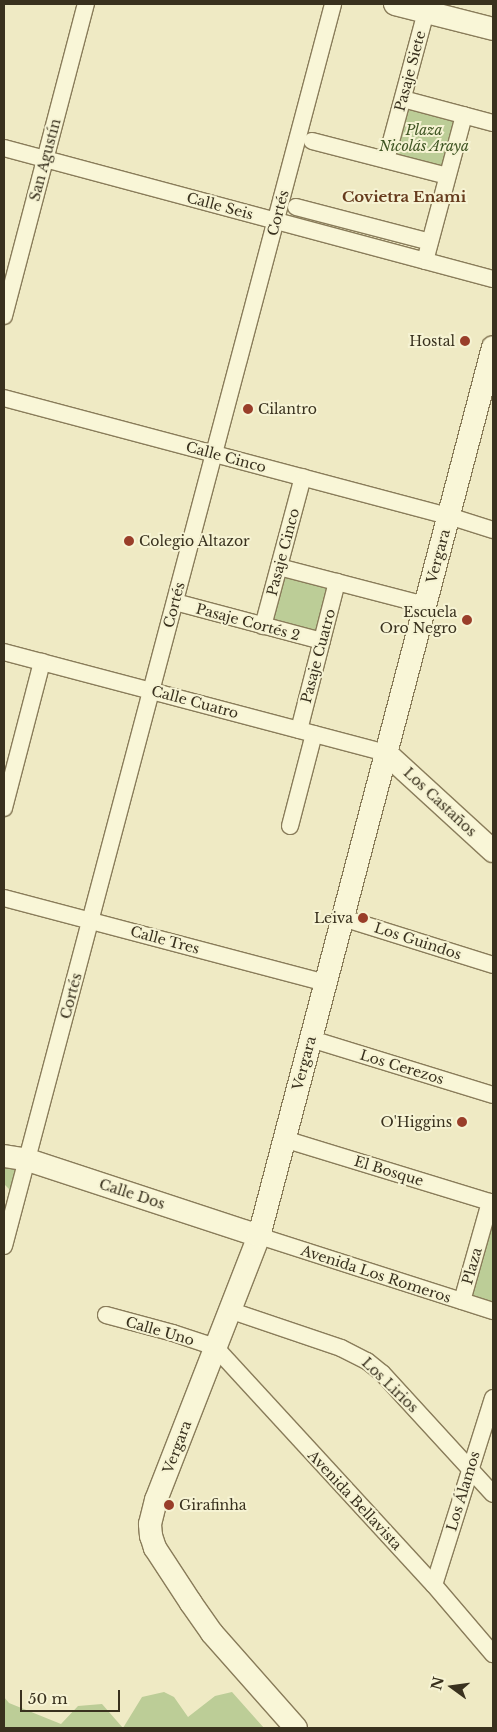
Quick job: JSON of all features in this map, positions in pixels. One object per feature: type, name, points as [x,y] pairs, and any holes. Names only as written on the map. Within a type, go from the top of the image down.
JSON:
[{"type":"street","name":"San Agustín","points":[[4,316],[86,4]]},
{"type":"street","name":"Cortés","points":[[4,1246],[10,1201],[28,1160],[333,4]]},
{"type":"street","points":[[395,4],[493,29]]},
{"type":"street","name":"Pasaje Siete","points":[[386,160],[426,12]]},
{"type":"street","points":[[402,99],[493,123]]},
{"type":"street","points":[[425,261],[464,115]]},
{"type":"street","points":[[312,140],[447,176]]},
{"type":"street","name":"Calle Seis","points":[[4,148],[493,279]]},
{"type":"street","points":[[296,207],[430,242]]},
{"type":"street","name":"Vergara","points":[[296,1728],[212,1633],[167,1568],[150,1536],[150,1524],[156,1500],[259,1236],[492,356]]},
{"type":"street","name":"Calle Cinco","points":[[4,398],[449,516],[493,530]]},
{"type":"street","name":"Pasaje Cinco","points":[[263,626],[303,477]]},
{"type":"street","points":[[279,566],[425,605]]},
{"type":"street","name":"Pasaje Cuatro","points":[[290,826],[322,641],[338,582]]},
{"type":"street","name":"Pasaje Cortés 2","points":[[175,602],[322,641]]},
{"type":"street","name":"Calle Cuatro","points":[[4,652],[386,753]]},
{"type":"street","points":[[4,808],[9,765],[42,662]]},
{"type":"street","name":"Los Castaños","points":[[386,753],[493,851]]},
{"type":"street","name":"Calle Tres","points":[[4,898],[326,983]]},
{"type":"street","name":"Los Guindos","points":[[343,918],[493,965]]},
{"type":"street","name":"Los Cerezos","points":[[311,1039],[493,1095]]},
{"type":"street","name":"El Bosque","points":[[284,1139],[492,1202]]},
{"type":"street","name":"Calle Dos","points":[[4,1156],[28,1160],[259,1236]]},
{"type":"street","name":"Plaza","points":[[462,1301],[492,1202]]},
{"type":"street","name":"Avenida Los Romeros","points":[[259,1236],[493,1311]]},
{"type":"street","name":"Los Lirios","points":[[229,1310],[341,1348],[367,1361],[382,1373],[493,1494]]},
{"type":"street","name":"Calle Uno","points":[[106,1315],[173,1333],[215,1348]]},
{"type":"street","name":"Avenida Bellavista","points":[[215,1348],[434,1585],[493,1654]]},
{"type":"street","name":"Los Álamos","points":[[434,1585],[493,1398]]},
{"type":"green space","name":"Plaza Nicolás Araya","points":[[407,107],[455,119],[442,168],[395,156]]},
{"type":"green space","points":[[284,574],[331,587],[319,634],[271,621]]},
{"type":"green space","points":[[4,1164],[18,1166],[10,1190],[4,1184]]},
{"type":"green space","points":[[493,1214],[493,1303],[468,1295]]},
{"type":"green space","points":[[164,1692],[174,1697],[188,1717],[215,1696],[232,1692],[264,1728],[123,1728],[142,1697]]},
{"type":"green space","points":[[4,1697],[9,1703],[61,1724],[78,1706],[102,1704],[123,1728],[4,1728]]},
{"type":"place","name":"Hostal","points":[[465,341]]},
{"type":"place","name":"Cilantro","points":[[248,409]]},
{"type":"place","name":"Colegio Altazor","points":[[129,541]]},
{"type":"place","name":"Escuela Oro Negro","points":[[467,620]]},
{"type":"place","name":"Leiva","points":[[363,918]]},
{"type":"place","name":"O'Higgins","points":[[462,1122]]},
{"type":"place","name":"Girafinha","points":[[169,1505]]},
{"type":"district","name":"Covietra Enami","points":[[404,197]]}]
